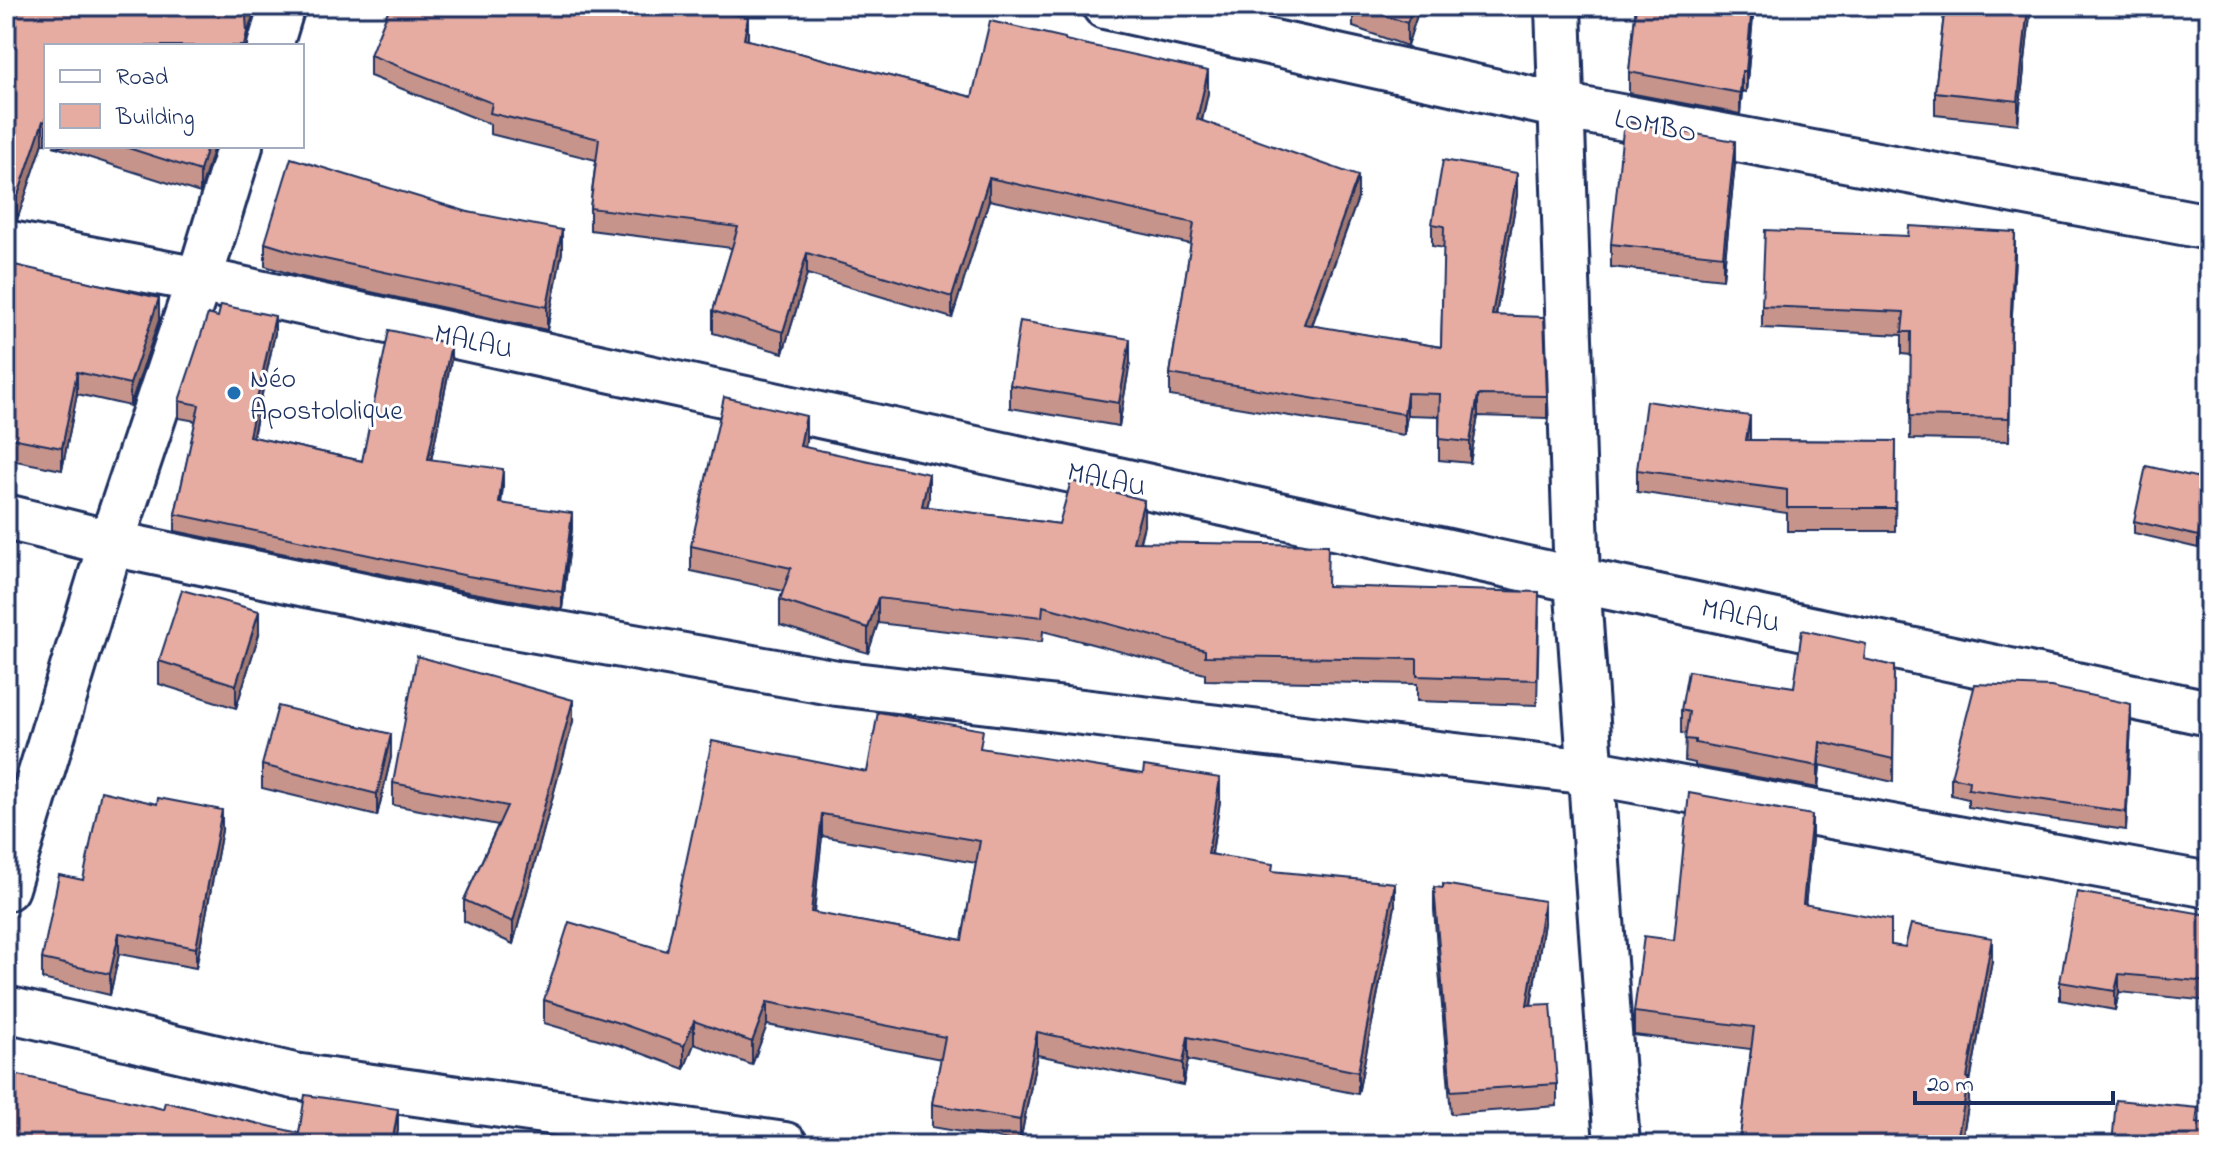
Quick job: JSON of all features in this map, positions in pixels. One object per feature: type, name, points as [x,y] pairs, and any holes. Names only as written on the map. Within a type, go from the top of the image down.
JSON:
[{"type":"street","points":[[271,44],[282,6]]},
{"type":"street","name":"LOMBO","points":[[1105,6],[1561,106],[2209,227]]},
{"type":"street","points":[[1558,6],[1577,580],[1617,1145]]},
{"type":"street","points":[[6,888],[111,543],[239,148]]},
{"type":"street","name":"MALAU","points":[[6,243],[199,280],[1577,580],[2209,713]]},
{"type":"street","points":[[6,517],[111,543],[463,617],[837,683],[1590,772],[2209,885]]},
{"type":"street","points":[[6,1009],[294,1076],[785,1145]]},
{"type":"building","points":[[6,6],[249,6],[244,44],[44,44],[44,121],[17,198],[6,198]]},
{"type":"building","points":[[390,6],[688,6],[748,17],[744,39],[972,97],[990,21],[1208,71],[1197,119],[1358,176],[1304,324],[1441,347],[1444,226],[1432,224],[1443,160],[1517,173],[1492,315],[1544,317],[1547,396],[1478,395],[1470,442],[1439,439],[1440,394],[1407,393],[1404,414],[1170,374],[1194,223],[989,178],[952,297],[807,253],[783,332],[713,311],[738,227],[590,208],[599,139],[490,113],[492,103],[370,55]]},
{"type":"building","points":[[1357,6],[1413,6],[1407,23]]},
{"type":"building","points":[[1636,6],[1752,6],[1746,71],[1742,71],[1740,93],[1629,72]]},
{"type":"building","points":[[1945,6],[2028,6],[2018,101],[1935,92]]},
{"type":"building","points":[[1624,121],[1735,141],[1723,256],[1611,244]]},
{"type":"building","points":[[128,148],[206,148],[200,171]]},
{"type":"building","points":[[291,158],[468,212],[562,230],[547,307],[297,253],[265,243]]},
{"type":"building","points":[[1909,226],[2015,232],[2009,418],[1910,416],[1911,332],[1902,332],[1904,312],[1762,306],[1765,230],[1908,236]]},
{"type":"building","points":[[6,263],[159,298],[130,384],[77,372],[62,448],[6,437]]},
{"type":"building","points":[[221,305],[275,316],[249,436],[362,461],[389,330],[451,344],[428,459],[503,469],[499,503],[572,513],[562,592],[468,576],[175,514],[199,405],[179,401],[208,314],[218,317]]},
{"type":"building","points":[[1020,321],[1130,339],[1119,403],[1010,385]]},
{"type":"building","points":[[724,397],[806,416],[800,446],[929,474],[922,506],[1059,524],[1071,481],[1144,500],[1133,542],[1328,545],[1327,586],[1539,592],[1537,680],[1417,676],[1417,659],[1205,656],[1205,650],[1043,606],[1042,617],[878,598],[868,628],[780,600],[791,568],[691,546]]},
{"type":"building","points":[[1646,401],[1750,416],[1746,440],[1896,441],[1895,508],[1787,508],[1787,490],[1637,470]]},
{"type":"building","points":[[2146,466],[2209,480],[2198,536],[2134,521]]},
{"type":"building","points":[[182,590],[259,611],[236,685],[159,661]]},
{"type":"building","points":[[1802,630],[1866,644],[1864,659],[1894,666],[1893,759],[1820,742],[1818,766],[1685,739],[1689,712],[1681,710],[1688,671],[1794,687]]},
{"type":"building","points":[[417,656],[573,700],[513,922],[464,900],[507,806],[393,783]]},
{"type":"building","points":[[1975,684],[2051,687],[2131,704],[2126,812],[1968,789],[1969,781],[1951,777]]},
{"type":"building","points":[[278,706],[391,734],[377,794],[262,765]]},
{"type":"building","points":[[878,712],[983,730],[980,748],[1143,774],[1144,766],[1220,778],[1208,854],[1273,864],[1272,871],[1395,883],[1358,1072],[1188,1037],[1183,1063],[1037,1032],[1020,1120],[932,1104],[945,1037],[767,1002],[752,1042],[694,1021],[684,1046],[544,1000],[569,922],[667,951],[712,741],[867,772]],"holes":[[[822,814],[980,841],[962,940],[811,912]]]},
{"type":"building","points":[[101,791],[157,804],[158,798],[222,810],[196,948],[119,933],[110,974],[42,959],[59,875],[83,880]]},
{"type":"building","points":[[1689,793],[1812,815],[1803,904],[1891,920],[1891,945],[1905,947],[1911,924],[1992,938],[1956,1145],[1739,1145],[1754,1027],[1634,1012],[1644,936],[1674,940]]},
{"type":"building","points":[[1443,884],[1544,901],[1527,1005],[1551,1004],[1557,1084],[1451,1091],[1434,887],[1443,888]]},
{"type":"building","points":[[2077,892],[2209,915],[2209,982],[2119,974],[2115,991],[2060,982]]},
{"type":"building","points":[[6,1072],[163,1109],[165,1102],[299,1133],[305,1095],[398,1109],[392,1144],[400,1145],[6,1145]]},
{"type":"building","points":[[2116,1100],[2198,1108],[2196,1123],[2209,1124],[2209,1145],[2112,1145]]},
{"type":"place","name":"Néo Apostololique","points":[[234,393]]}]
